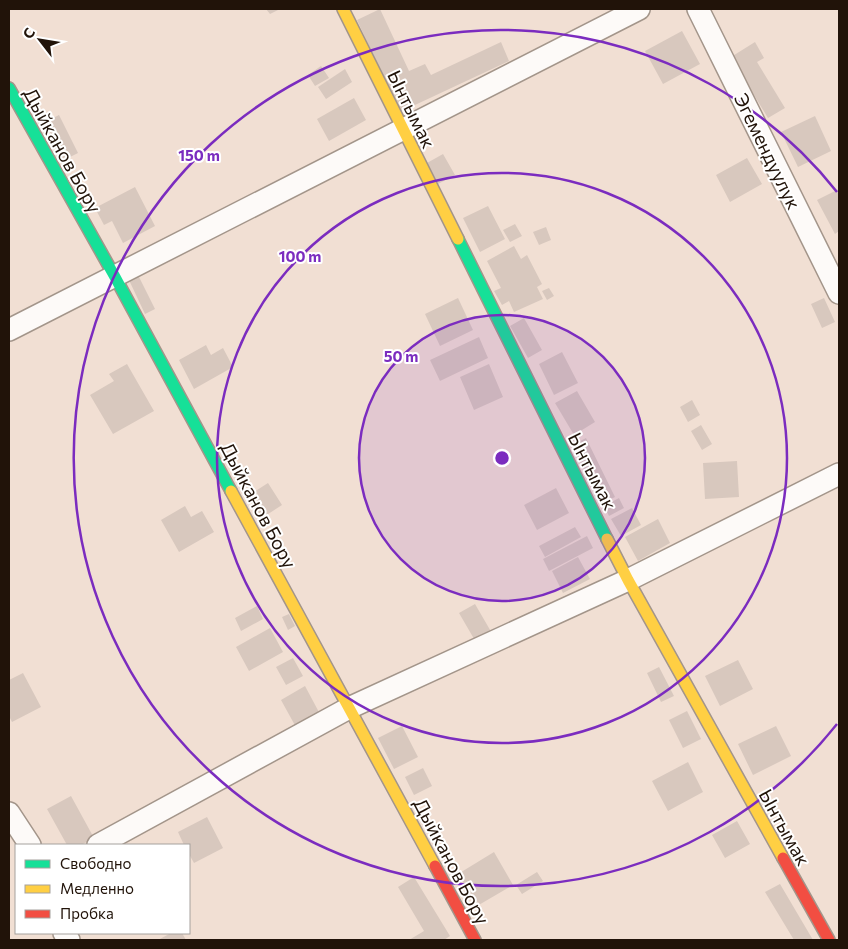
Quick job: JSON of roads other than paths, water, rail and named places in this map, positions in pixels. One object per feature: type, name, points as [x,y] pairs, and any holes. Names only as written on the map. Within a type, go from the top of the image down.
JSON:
[{"type":"street","name":"Ынтымак","points":[[343,9],[628,580],[828,940]]},
{"type":"street","points":[[9,330],[639,9]]},
{"type":"street","name":"Эгемендуулук","points":[[698,9],[839,293]]},
{"type":"street","name":"Дыйканов Бору","points":[[9,88],[115,277],[475,940]]},
{"type":"street","points":[[100,844],[349,708],[628,580],[839,474]]},
{"type":"street","points":[[9,813],[29,844]]}]
